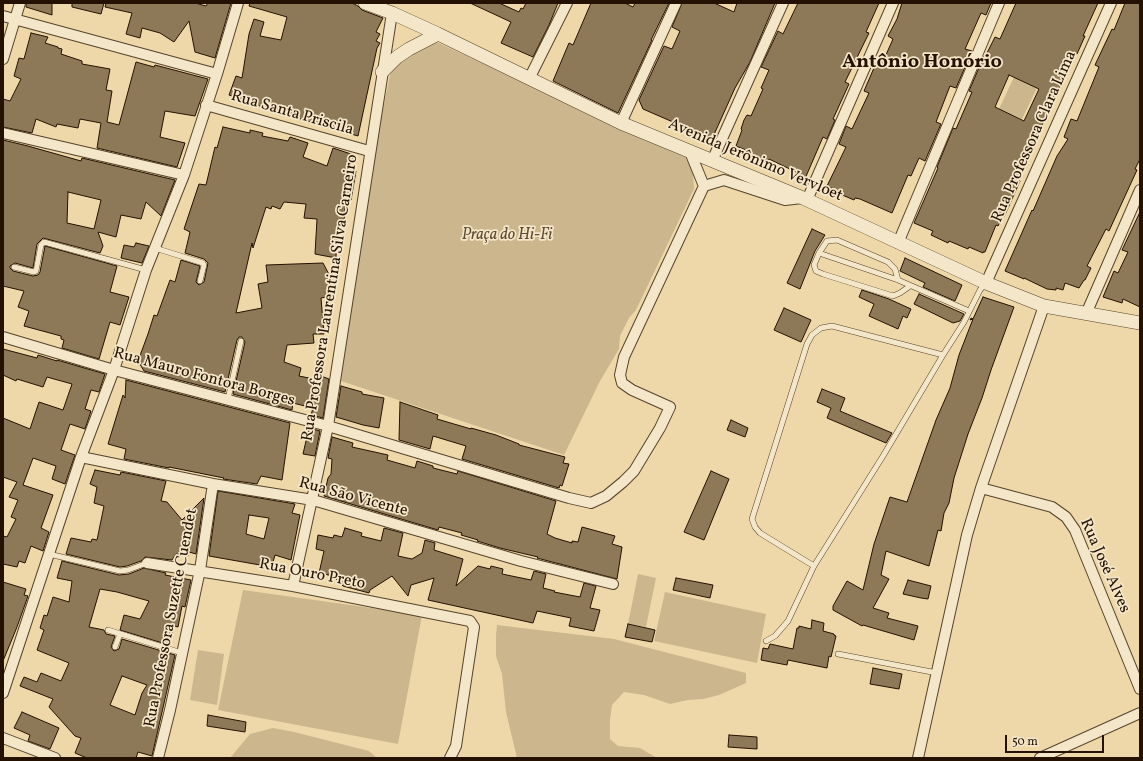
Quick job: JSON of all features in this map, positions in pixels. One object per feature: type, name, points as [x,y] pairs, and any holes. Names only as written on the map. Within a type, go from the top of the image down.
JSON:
[{"type":"street","points":[[3,59],[20,3]]},
{"type":"street","points":[[3,692],[81,457],[114,370],[146,270],[184,175],[217,74],[238,3]]},
{"type":"street","name":"Avenida Jerônimo Vervloet","points":[[365,3],[392,13],[438,34],[621,123],[805,199],[986,283],[1044,306],[1140,323]]},
{"type":"street","points":[[529,79],[567,3]]},
{"type":"street","points":[[621,123],[676,3]]},
{"type":"street","points":[[712,161],[783,3]]},
{"type":"street","points":[[690,152],[704,186],[724,180],[785,200],[805,199],[893,3]]},
{"type":"street","points":[[898,243],[1000,3]]},
{"type":"street","name":"Rua Professora Clara Lima","points":[[986,283],[1112,3]]},
{"type":"street","name":"Rua Professora Laurentina Silva Carneiro","points":[[293,586],[328,426],[392,13]]},
{"type":"street","points":[[3,16],[217,74]]},
{"type":"street","points":[[382,72],[397,57],[438,34]]},
{"type":"street","name":"Rua Santa Priscila","points":[[206,105],[370,152]]},
{"type":"street","points":[[3,133],[184,175]]},
{"type":"street","name":"Rua Mauro Fontora Borges","points":[[3,337],[114,370],[328,426],[591,503],[606,496],[634,471],[660,428],[670,407],[632,390],[622,383],[620,375],[624,357],[704,186]]},
{"type":"street","points":[[1086,314],[1140,190]]},
{"type":"street","points":[[918,758],[967,535],[981,488],[1044,306]]},
{"type":"street","name":"Rua São Vicente","points":[[81,457],[213,484],[313,500],[521,560],[613,584]]},
{"type":"street","name":"Rua Professora Suzette Cuendet","points":[[158,758],[170,710],[200,570],[213,484]]},
{"type":"street","name":"Rua José Alves","points":[[981,488],[1052,507],[1066,517],[1075,530],[1140,689]]},
{"type":"street","name":"Rua Ouro Preto","points":[[147,563],[200,570],[293,586],[470,621],[474,627],[456,746],[450,758]]},
{"type":"street","points":[[1040,758],[1140,713]]},
{"type":"street","points":[[3,738],[55,758]]},
{"type":"lane","points":[[898,280],[895,269],[888,262],[838,240],[827,241],[819,253],[814,265],[816,271],[823,274],[893,296],[910,286]]},
{"type":"lane","points":[[14,267],[34,272],[36,271],[41,245],[44,242],[146,270]]},
{"type":"lane","points":[[155,248],[203,263],[204,265],[200,281]]},
{"type":"lane","points":[[819,253],[898,280],[969,311]]},
{"type":"lane","points":[[766,641],[775,636],[788,621],[814,566],[883,456],[964,322],[980,290],[986,283]]},
{"type":"lane","points":[[814,566],[760,533],[754,527],[752,519],[807,344],[812,335],[821,328],[832,326],[943,355]]},
{"type":"lane","points":[[228,399],[241,341]]},
{"type":"lane","points":[[49,554],[120,571],[128,570],[147,563]]},
{"type":"lane","points":[[108,630],[182,653]]},
{"type":"lane","points":[[115,647],[120,634]]},
{"type":"lane","points":[[838,654],[937,673]]},
{"type":"green space","name":"Praça do Hi-Fi","points":[[432,40],[685,157],[693,173],[694,189],[636,310],[629,318],[620,336],[619,349],[600,381],[564,455],[341,381],[346,307],[357,236],[392,65]]},
{"type":"green space","points":[[1014,77],[1037,88],[1022,119],[999,109]]},
{"type":"green space","points":[[638,574],[656,578],[646,627],[628,624]]},
{"type":"green space","points":[[243,590],[422,615],[398,744],[218,710]]},
{"type":"green space","points":[[665,592],[766,614],[757,663],[654,641]]},
{"type":"green space","points":[[497,625],[614,639],[746,673],[746,683],[719,695],[670,704],[644,695],[624,692],[612,705],[610,739],[618,746],[640,748],[657,758],[517,758],[506,712],[502,674],[496,656]]},
{"type":"green space","points":[[198,650],[224,654],[217,705],[190,700]]},
{"type":"green space","points":[[273,728],[369,751],[377,758],[230,758],[250,734]]},
{"type":"building","points":[[26,3],[52,3],[52,15],[26,7]]},
{"type":"building","points":[[72,3],[104,3],[101,14],[72,7]]},
{"type":"building","points":[[106,3],[195,3],[206,6],[208,3],[231,3],[215,58],[195,52],[189,21],[174,42],[160,33],[142,28],[140,38],[126,34],[132,13],[105,7]]},
{"type":"building","points":[[250,3],[352,3],[362,10],[383,18],[376,32],[380,34],[376,41],[380,43],[377,48],[358,136],[274,111],[229,95],[236,76],[242,78],[249,34],[254,19],[264,22],[260,36],[281,40],[287,17],[249,6]]},
{"type":"building","points":[[470,3],[499,3],[519,12],[521,8],[523,9],[526,3],[558,3],[533,57],[501,43],[511,22]]},
{"type":"building","points":[[591,3],[625,3],[633,7],[635,3],[669,3],[618,113],[553,81],[569,43],[573,45]]},
{"type":"building","points":[[682,3],[714,3],[734,12],[737,3],[775,3],[750,62],[735,88],[712,139],[643,109],[639,100],[664,46],[672,49],[680,31],[672,27]]},
{"type":"building","points":[[798,3],[879,3],[866,32],[869,33],[845,82],[849,84],[833,119],[835,120],[827,139],[823,137],[804,181],[794,176],[796,172],[769,159],[768,162],[750,154],[751,152],[736,146],[744,120],[747,115],[751,116],[763,89],[761,88],[769,70],[761,67],[778,31],[783,34]]},
{"type":"building","points":[[902,3],[991,3],[986,15],[981,13],[965,49],[972,51],[956,88],[950,86],[936,122],[941,124],[925,161],[919,158],[911,176],[908,175],[892,213],[860,199],[855,198],[854,200],[827,186],[846,147],[839,144],[846,126],[852,129],[869,93],[864,91],[880,54],[885,57],[893,39],[888,36],[897,19]]},
{"type":"building","points":[[1016,3],[1098,3],[1083,36],[1085,36],[1077,54],[1075,53],[1017,179],[1020,181],[1004,217],[1003,216],[998,226],[996,225],[985,252],[983,253],[969,247],[968,249],[949,241],[948,243],[931,235],[933,231],[914,223],[938,168],[937,167],[953,128],[956,129],[972,92],[969,91],[984,56],[985,57],[995,37],[1000,39]],"holes":[[[1009,75],[1039,89],[1024,121],[995,107]]]},
{"type":"building","points":[[1125,3],[1140,3],[1140,159],[1135,169],[1137,170],[1109,231],[1106,229],[1087,266],[1091,268],[1079,288],[1065,283],[1063,290],[1056,288],[1056,290],[1047,289],[1005,271],[1057,156],[1068,139],[1064,137],[1071,119],[1077,121],[1099,67],[1095,65],[1112,29],[1114,30]]},
{"type":"building","points":[[31,33],[48,37],[45,43],[62,49],[61,54],[82,61],[82,64],[110,69],[106,90],[112,91],[107,122],[119,125],[136,62],[154,67],[155,65],[208,79],[195,116],[165,111],[160,137],[185,143],[177,167],[97,148],[101,123],[80,119],[78,128],[57,124],[56,127],[36,119],[32,133],[3,127],[3,99],[10,101],[21,79],[14,76],[19,58],[24,59]]},
{"type":"building","points":[[223,127],[250,133],[250,130],[263,133],[262,136],[288,141],[290,137],[308,143],[303,157],[327,166],[333,148],[354,155],[349,170],[356,171],[351,200],[346,199],[344,222],[337,221],[336,258],[315,254],[317,219],[304,218],[306,204],[284,202],[280,209],[272,206],[271,209],[266,207],[253,248],[252,243],[236,313],[262,308],[258,284],[268,282],[266,265],[323,263],[334,284],[331,296],[321,298],[324,334],[313,334],[314,343],[287,345],[284,362],[301,368],[299,376],[319,380],[321,376],[329,379],[323,418],[311,415],[313,408],[293,403],[292,410],[233,394],[245,342],[242,337],[239,337],[237,340],[225,392],[144,371],[138,361],[154,315],[157,316],[170,280],[175,282],[181,260],[200,266],[196,282],[199,285],[204,282],[208,263],[204,259],[185,253],[190,232],[184,229],[199,184],[206,185],[215,147],[217,148]]},
{"type":"building","points":[[3,140],[81,161],[82,158],[175,180],[161,216],[146,202],[141,219],[121,215],[116,237],[98,232],[103,246],[100,253],[43,238],[37,244],[33,268],[15,263],[10,266],[13,271],[33,276],[38,275],[40,272],[45,246],[117,266],[110,292],[129,297],[120,325],[110,322],[99,359],[62,348],[64,340],[61,339],[61,336],[24,326],[29,311],[18,307],[24,291],[3,286]],"holes":[[[68,192],[101,200],[94,229],[67,223]]]},
{"type":"building","points":[[1140,212],[1140,307],[1123,299],[1122,303],[1103,297],[1114,271],[1118,273],[1128,252],[1122,250]]},
{"type":"building","points":[[812,229],[825,235],[815,251],[800,289],[787,283]]},
{"type":"building","points":[[136,243],[149,246],[142,263],[121,258],[124,245],[134,247]]},
{"type":"building","points":[[905,258],[962,285],[955,301],[923,287],[925,283],[900,271]]},
{"type":"building","points":[[862,290],[889,299],[911,309],[907,318],[903,316],[898,329],[869,316],[874,304],[859,297]]},
{"type":"building","points":[[919,294],[964,314],[960,321],[953,323],[914,304]]},
{"type":"building","points":[[983,297],[1014,307],[968,434],[954,478],[949,503],[944,513],[941,531],[938,530],[929,566],[886,551],[881,575],[889,579],[873,608],[889,613],[887,618],[918,626],[914,640],[863,625],[862,626],[833,610],[833,606],[847,581],[863,590],[874,544],[890,497],[907,502],[936,420],[950,388],[959,355]]},
{"type":"building","points":[[784,308],[811,320],[801,342],[774,330]]},
{"type":"building","points":[[3,349],[37,358],[38,355],[105,374],[99,392],[91,390],[85,409],[91,411],[85,429],[70,424],[61,450],[75,455],[65,484],[52,479],[56,466],[33,458],[23,485],[53,495],[41,528],[49,532],[43,551],[31,546],[25,563],[19,561],[17,567],[3,564],[3,536],[7,537],[16,519],[11,517],[18,500],[9,497],[17,482],[3,477],[3,418],[30,429],[39,402],[63,410],[72,384],[47,377],[43,387],[17,379],[16,381],[3,375]]},
{"type":"building","points":[[126,380],[290,423],[282,480],[261,476],[257,484],[223,479],[224,478],[124,459],[126,449],[108,444],[123,395],[125,398]]},
{"type":"building","points":[[341,386],[362,392],[362,394],[384,398],[379,428],[336,417]]},
{"type":"building","points":[[822,389],[845,398],[840,411],[892,433],[886,443],[827,418],[831,408],[817,402]]},
{"type":"building","points":[[400,402],[438,415],[437,419],[496,435],[519,445],[565,457],[563,463],[569,464],[562,486],[560,485],[559,488],[462,459],[466,446],[433,436],[430,449],[399,440]]},
{"type":"building","points":[[731,420],[748,428],[745,437],[727,430]]},
{"type":"building","points":[[309,428],[320,431],[315,456],[303,454]]},
{"type":"building","points":[[332,437],[353,443],[352,447],[388,455],[387,460],[415,468],[417,461],[433,466],[433,468],[457,474],[458,471],[556,501],[547,534],[572,543],[572,541],[578,542],[582,527],[615,536],[612,544],[622,547],[617,579],[500,548],[461,535],[462,533],[439,527],[438,530],[324,496],[328,478],[331,474],[332,459],[328,458]]},
{"type":"building","points":[[95,470],[120,475],[121,472],[166,481],[161,501],[167,502],[182,520],[204,498],[196,554],[189,552],[188,556],[176,554],[172,560],[145,557],[141,561],[120,567],[66,554],[71,538],[91,542],[92,539],[97,540],[104,506],[94,503],[97,487],[90,484]]},
{"type":"building","points":[[711,471],[729,479],[704,540],[684,532]]},
{"type":"building","points":[[218,491],[295,504],[292,513],[300,515],[291,560],[275,555],[273,562],[261,559],[260,565],[209,556]],"holes":[[[249,515],[269,518],[264,539],[246,534]]]},
{"type":"building","points":[[345,528],[362,533],[361,536],[381,541],[384,528],[403,533],[398,556],[412,559],[422,553],[425,540],[435,543],[434,550],[463,559],[456,586],[478,566],[490,569],[491,566],[503,569],[502,574],[531,580],[534,571],[546,574],[543,588],[555,591],[554,592],[580,597],[584,583],[596,586],[590,608],[600,610],[594,631],[569,626],[571,618],[537,611],[533,623],[428,600],[434,578],[411,585],[408,596],[392,576],[370,590],[369,593],[343,586],[333,576],[319,573],[324,551],[316,549],[318,535],[333,538],[334,535],[342,537]]},
{"type":"building","points":[[62,561],[119,575],[129,574],[144,568],[166,573],[165,575],[191,580],[185,607],[182,606],[178,627],[174,626],[169,645],[120,630],[124,615],[140,619],[149,601],[117,592],[100,589],[89,627],[104,630],[106,634],[115,636],[111,647],[114,651],[119,649],[122,639],[175,655],[152,756],[138,752],[136,758],[87,758],[75,753],[81,738],[75,736],[49,707],[53,699],[20,686],[24,677],[37,682],[41,673],[61,681],[69,663],[37,650],[44,630],[40,628],[44,615],[47,616],[53,597],[69,602],[72,581],[57,578]],"holes":[[[122,676],[147,685],[142,693],[135,715],[110,705]]]},
{"type":"building","points":[[676,578],[713,585],[710,598],[673,590]]},
{"type":"building","points":[[908,580],[931,586],[928,599],[903,594]]},
{"type":"building","points":[[3,582],[26,589],[24,595],[28,596],[3,661]]},
{"type":"building","points":[[812,620],[824,623],[823,631],[836,636],[831,657],[829,656],[827,668],[788,660],[787,665],[761,660],[763,648],[768,649],[770,644],[793,649],[797,628],[799,628],[799,626],[811,629]]},
{"type":"building","points":[[628,624],[655,630],[652,642],[625,637]]},
{"type":"building","points":[[873,668],[902,674],[899,689],[870,684]]},
{"type":"building","points":[[22,712],[59,728],[50,749],[28,741],[30,735],[14,728]]},
{"type":"building","points":[[208,715],[246,722],[245,732],[207,726]]},
{"type":"building","points":[[729,735],[757,737],[757,749],[728,747]]},
{"type":"district","name":"Antônio Honório","points":[[922,63]]}]
